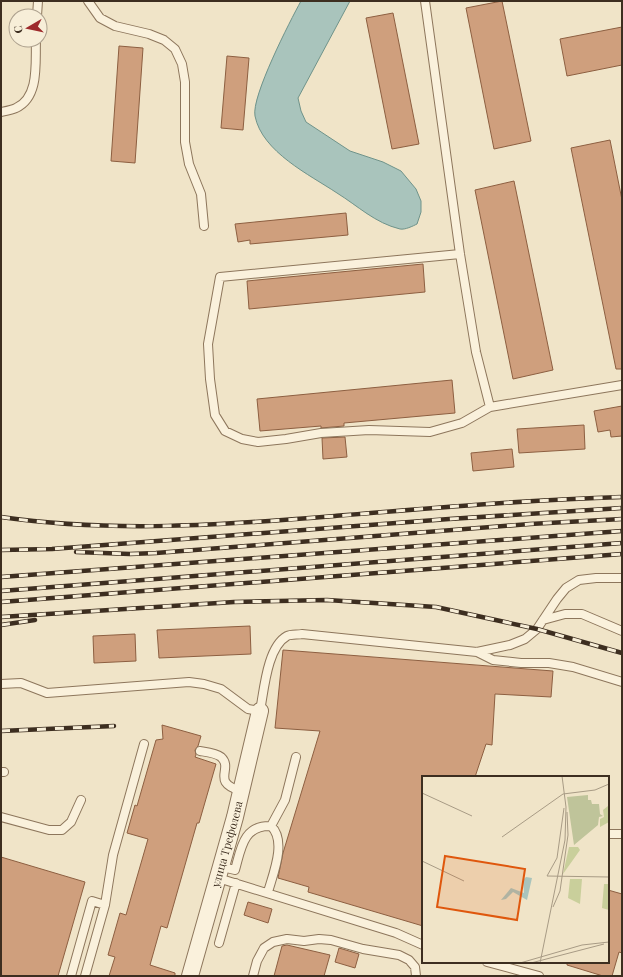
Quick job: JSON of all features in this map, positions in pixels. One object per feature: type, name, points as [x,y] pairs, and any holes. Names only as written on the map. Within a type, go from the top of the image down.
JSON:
[{"type":"street","name":"улица Трефолева","points":[[190,976],[220,872],[260,711]]},
{"type":"lane","points":[[88,1],[100,18],[114,26],[149,34],[164,40],[175,49],[182,64],[185,82],[184,142],[189,164],[202,194],[204,226]]},
{"type":"lane","points":[[425,1],[460,254],[476,352],[490,407]]},
{"type":"lane","points":[[1,112],[16,108],[28,100],[34,86],[36,48]]},
{"type":"lane","points":[[460,254],[220,277],[208,344],[210,379],[215,415],[225,431],[242,440],[258,442],[321,433],[369,430],[430,432],[462,423],[490,407],[622,385]]},
{"type":"lane","points":[[1,684],[21,683],[47,693],[189,682],[204,684],[221,689],[248,708],[260,711],[271,657],[277,645],[288,636],[302,634],[477,652],[510,645],[525,639],[537,629],[566,588],[579,580],[596,578],[622,578]]},
{"type":"lane","points":[[543,620],[565,614],[582,614],[622,631]]},
{"type":"lane","points":[[477,652],[493,660],[521,663],[549,663],[573,667],[622,682]]},
{"type":"lane","points":[[85,976],[105,905],[113,855],[144,744]]},
{"type":"lane","points":[[200,750],[218,755],[222,758],[225,763],[224,778],[226,784],[231,788],[241,791]]},
{"type":"lane","points":[[271,826],[285,800],[296,757]]},
{"type":"lane","points":[[1,817],[49,830],[62,830],[71,822],[81,800]]},
{"type":"lane","points":[[220,872],[235,870],[243,843],[249,833],[256,827],[271,826],[276,830],[279,847],[268,892]]},
{"type":"lane","points":[[609,834],[622,834]]},
{"type":"lane","points":[[220,872],[236,883],[396,933],[422,945]]},
{"type":"lane","points":[[219,943],[236,883]]},
{"type":"lane","points":[[71,976],[92,901],[105,905]]},
{"type":"lane","points":[[253,976],[257,961],[264,948],[273,942],[319,939],[331,940],[363,949],[399,955],[412,963],[415,967],[416,976]]},
{"type":"lane","points":[[491,963],[539,976]]},
{"type":"water","points":[[301,1],[350,1],[298,98],[301,111],[306,122],[350,151],[383,162],[401,171],[416,189],[421,201],[421,212],[417,224],[400,229],[383,223],[367,214],[288,161],[267,141],[259,129],[255,116],[255,106],[259,93],[272,59]]},
{"type":"building","points":[[502,1],[531,141],[494,149],[466,8]]},
{"type":"building","points":[[393,13],[419,144],[392,149],[366,18]]},
{"type":"building","points":[[622,27],[622,65],[567,76],[560,39]]},
{"type":"building","points":[[119,46],[143,48],[135,163],[111,161]]},
{"type":"building","points":[[227,56],[249,58],[243,130],[221,128]]},
{"type":"building","points":[[610,140],[622,200],[622,369],[616,369],[571,148]]},
{"type":"building","points":[[514,181],[553,370],[513,379],[475,190]]},
{"type":"building","points":[[346,213],[348,235],[250,244],[250,240],[238,242],[235,224]]},
{"type":"building","points":[[423,264],[425,292],[249,309],[247,281]]},
{"type":"building","points":[[452,380],[455,413],[344,423],[344,426],[321,428],[321,426],[260,431],[257,399]]},
{"type":"building","points":[[622,406],[622,436],[611,437],[610,430],[598,432],[594,411]]},
{"type":"building","points":[[584,425],[585,449],[519,453],[517,429]]},
{"type":"building","points":[[345,437],[347,457],[323,459],[322,438]]},
{"type":"building","points":[[512,449],[514,467],[473,471],[471,453]]},
{"type":"building","points":[[250,626],[251,654],[159,658],[157,630]]},
{"type":"building","points":[[135,634],[136,661],[94,663],[93,636]]},
{"type":"building","points":[[283,650],[553,671],[551,697],[495,694],[492,745],[486,744],[475,776],[422,776],[422,926],[308,892],[309,887],[278,878],[283,853],[320,731],[275,728]]},
{"type":"building","points":[[162,725],[201,736],[195,750],[195,757],[216,764],[199,823],[197,823],[167,928],[161,926],[150,965],[175,973],[175,976],[109,976],[115,957],[108,955],[120,913],[126,915],[148,839],[127,833],[135,805],[137,806],[156,740],[163,739]]},
{"type":"building","points":[[1,857],[85,882],[58,976],[1,976]]},
{"type":"building","points":[[609,890],[622,894],[622,953],[619,952],[612,976],[603,976],[567,965],[567,963],[609,963]]},
{"type":"building","points":[[248,902],[272,909],[268,923],[244,915]]},
{"type":"building","points":[[287,945],[330,955],[324,976],[274,976],[282,946]]},
{"type":"building","points":[[339,948],[359,954],[355,968],[335,962]]},
{"type":"railway","points":[[1,517],[84,525],[168,526],[252,522],[550,500],[622,497]]},
{"type":"railway","points":[[1,550],[52,549],[449,519],[622,508]]},
{"type":"railway","points":[[76,552],[130,554],[156,553],[530,524],[622,519]]},
{"type":"railway","points":[[1,577],[622,531]]},
{"type":"railway","points":[[1,591],[622,543]]},
{"type":"railway","points":[[1,602],[622,554]]},
{"type":"railway","points":[[1,617],[234,602],[327,600],[436,607],[537,629],[622,653]]},
{"type":"railway","points":[[1,625],[35,620]]},
{"type":"railway","points":[[1,731],[114,726]]}]
